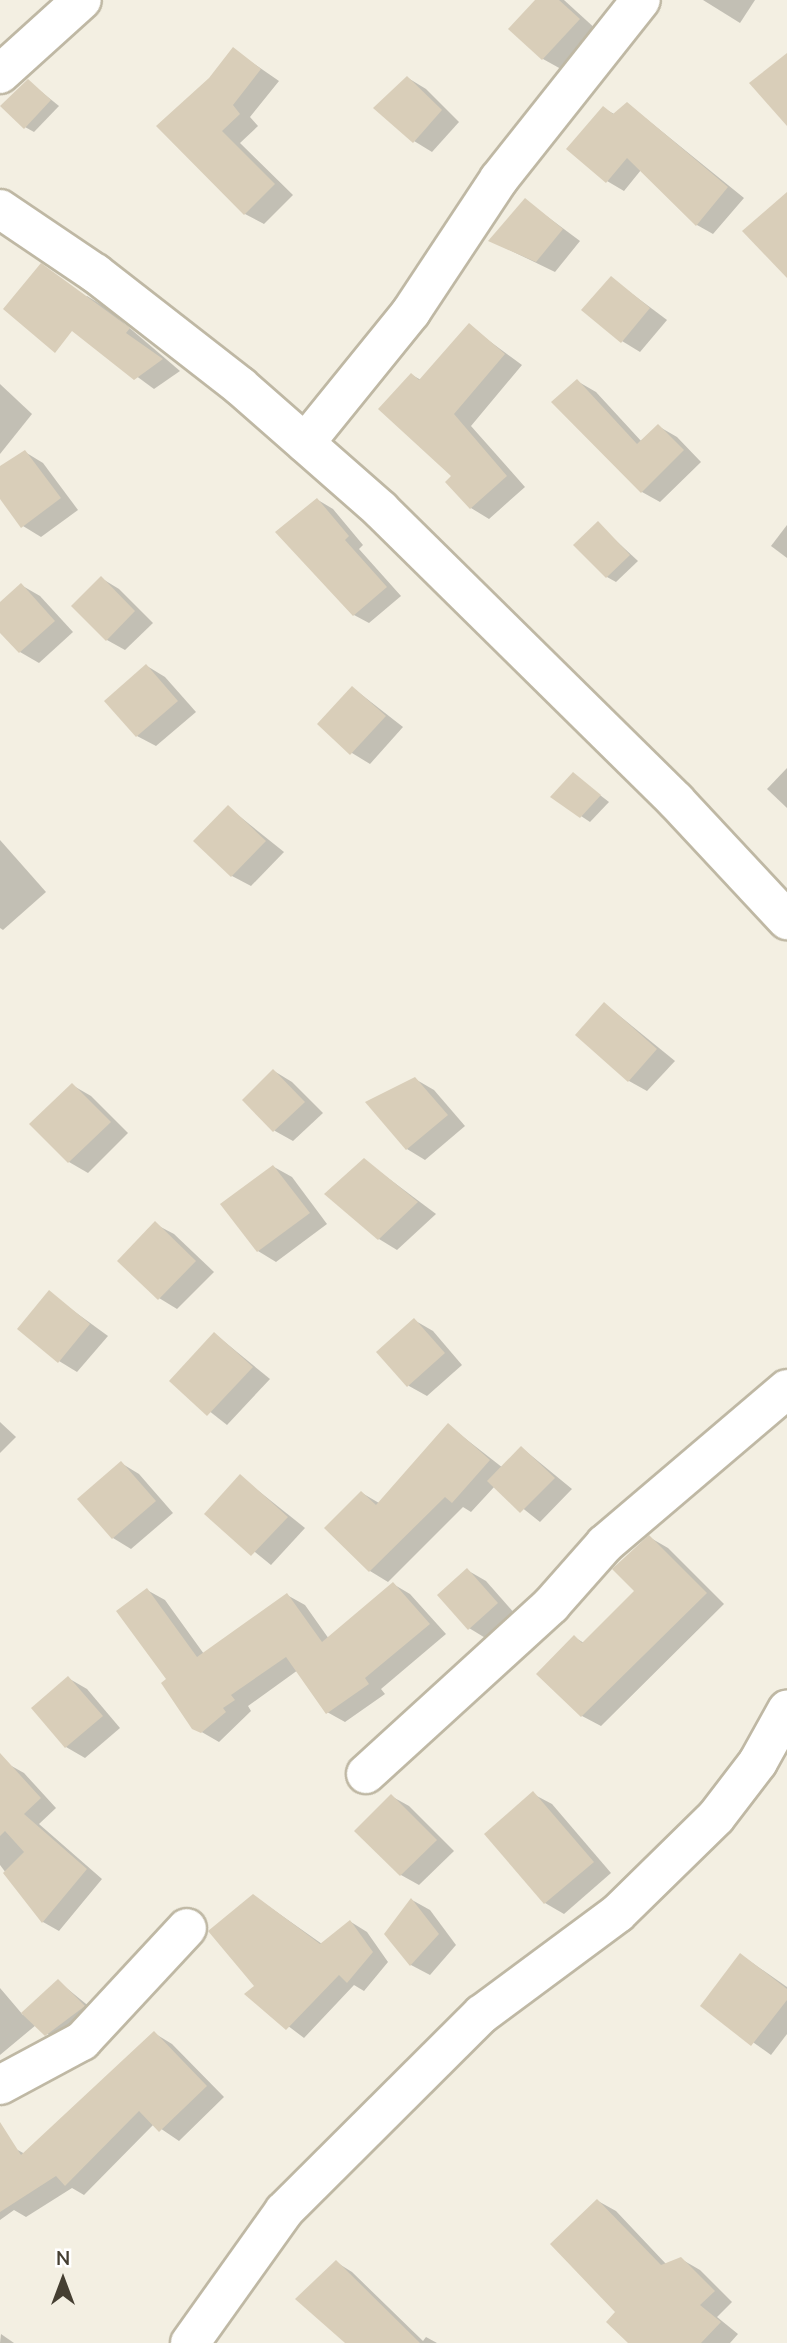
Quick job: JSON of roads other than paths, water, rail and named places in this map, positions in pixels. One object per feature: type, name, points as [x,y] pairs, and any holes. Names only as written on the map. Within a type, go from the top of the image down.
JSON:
[{"type":"street","points":[[0,74],[82,0]]},
{"type":"street","points":[[304,443],[411,313],[499,178],[641,0]]},
{"type":"street","points":[[0,209],[95,273],[240,386],[381,510],[676,801],[787,920]]},
{"type":"street","points":[[366,1774],[551,1605],[605,1544],[787,1389]]},
{"type":"street","points":[[190,2343],[284,2211],[482,2014],[618,1913],[716,1817],[758,1762],[787,1710]]},
{"type":"street","points":[[0,2085],[82,2041],[187,1928]]}]
